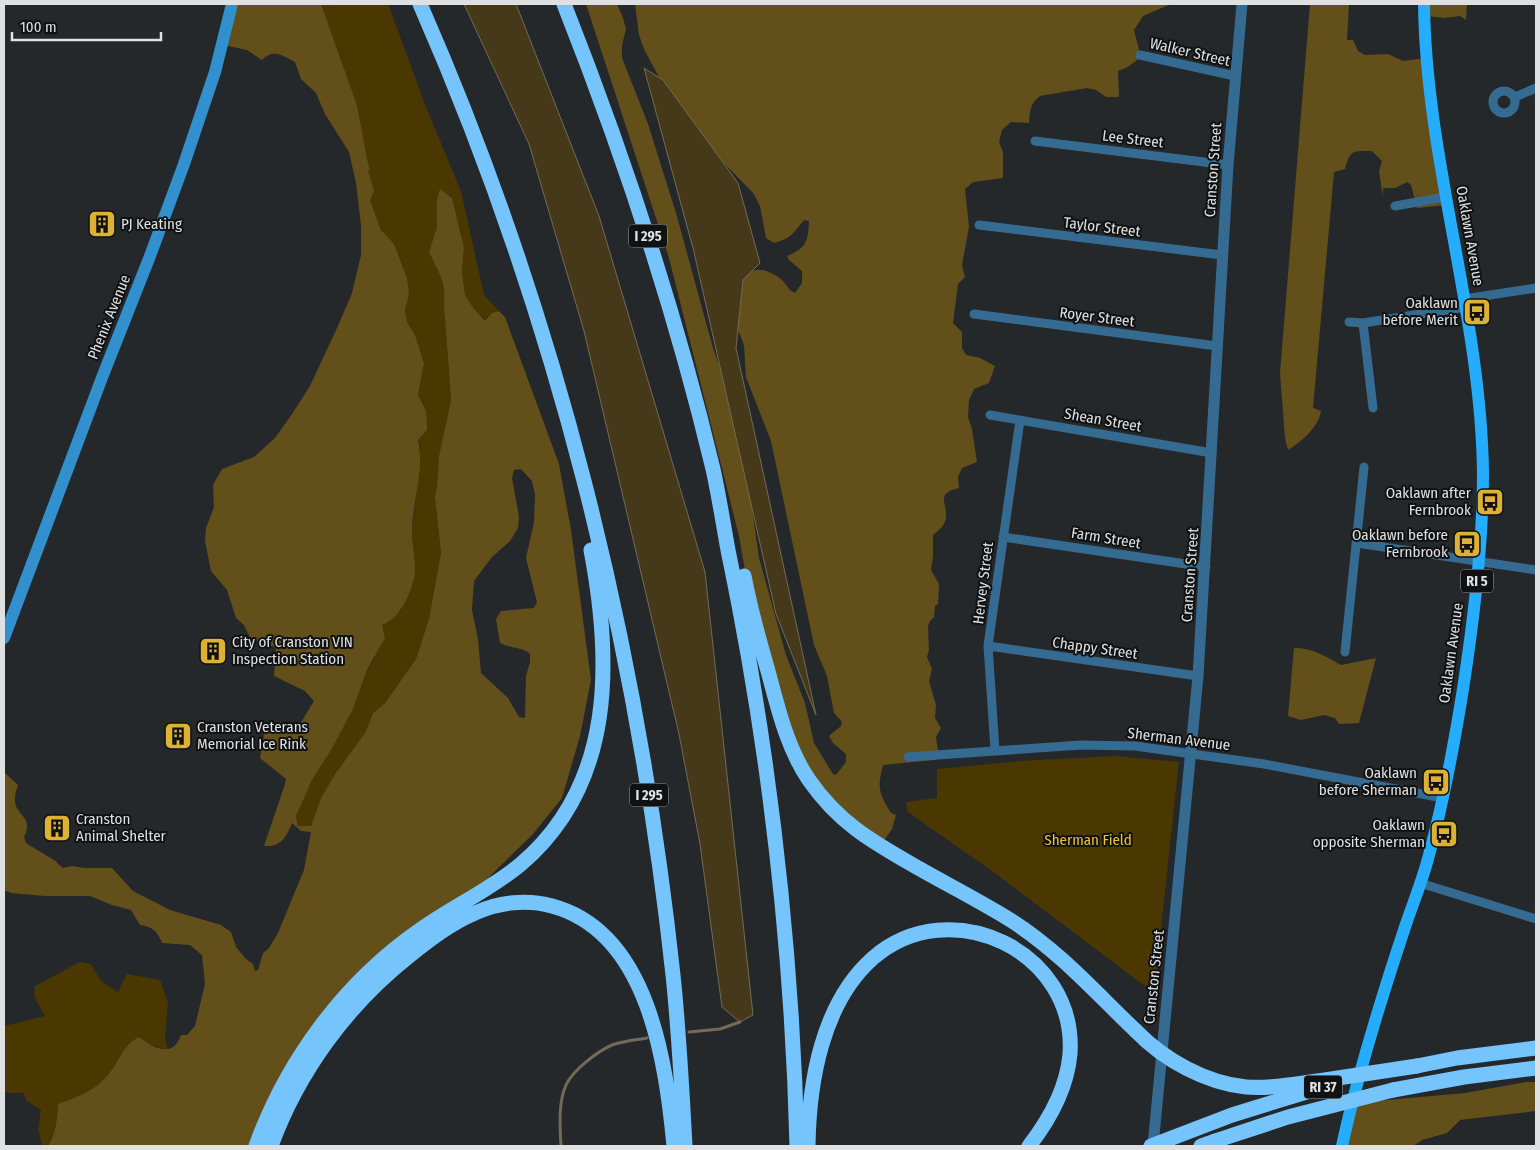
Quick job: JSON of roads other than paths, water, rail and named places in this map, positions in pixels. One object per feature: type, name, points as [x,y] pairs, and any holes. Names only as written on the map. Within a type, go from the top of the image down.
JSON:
[{"type":"highway","name":"I 295","points":[[420,4],[463,109],[500,209],[543,336],[575,449],[612,597],[632,695],[648,790],[673,978],[685,1146]]},
{"type":"highway","name":"I 295","points":[[564,4],[601,98],[645,228],[677,332],[714,473],[755,688],[771,798],[789,976],[797,1146]]},
{"type":"highway","points":[[256,1146],[268,1116],[290,1072],[316,1033],[347,995],[382,960],[419,930],[495,883],[522,863],[546,839],[577,795],[596,744],[601,712],[603,668],[599,596],[575,449]]},
{"type":"highway","points":[[714,473],[737,545],[752,613],[778,710],[793,750],[817,791],[846,822],[868,839],[1005,917],[1045,945],[1157,1050],[1178,1064],[1209,1077],[1247,1087],[1295,1084],[1416,1066]]},
{"type":"highway","points":[[271,1146],[291,1100],[307,1072],[329,1040],[363,998],[407,958],[464,918],[496,906],[522,902],[549,905],[575,914],[598,929],[624,959],[643,997],[655,1034],[662,1063],[674,1146]]},
{"type":"highway","points":[[808,1146],[810,1103],[818,1057],[831,1021],[846,992],[873,959],[895,943],[921,933],[948,930],[962,930],[991,936],[1017,949],[1029,958],[1046,977],[1063,1009],[1070,1042],[1066,1077],[1052,1112],[1029,1146]]},
{"type":"highway","name":"RI 37","points":[[1152,1146],[1270,1101],[1334,1084],[1465,1057],[1536,1048]]},
{"type":"highway","name":"RI 37","points":[[1207,1144],[1288,1117],[1394,1090],[1464,1077],[1536,1068]]},
{"type":"main road","name":"Phenix Avenue","points":[[4,638],[184,164],[215,72],[232,4]]},
{"type":"main road","name":"Oaklawn Avenue","points":[[1342,1146],[1374,1023],[1429,856],[1447,782],[1471,639],[1479,561],[1482,510],[1482,439],[1478,386],[1432,109],[1426,55],[1424,4]]},
{"type":"street","name":"Cranston Street","points":[[1152,1146],[1192,754],[1206,567],[1228,165],[1242,4]]},
{"type":"street","name":"Walker Street","points":[[1140,54],[1235,76]]},
{"type":"street","points":[[1515,97],[1536,88]]},
{"type":"street","name":"Lee Street","points":[[1035,141],[1228,165]]},
{"type":"street","points":[[1395,206],[1446,197]]},
{"type":"street","name":"Taylor Street","points":[[979,225],[1222,255]]},
{"type":"street","points":[[1349,322],[1363,323],[1536,288]]},
{"type":"street","name":"Royer Street","points":[[974,314],[1217,346]]},
{"type":"street","points":[[1363,323],[1373,408]]},
{"type":"street","name":"Shean Street","points":[[990,415],[1212,453]]},
{"type":"street","name":"Hervey Street","points":[[995,750],[988,646],[1020,420]]},
{"type":"street","points":[[1346,652],[1364,467]]},
{"type":"street","name":"Farm Street","points":[[1003,536],[1206,567]]},
{"type":"street","points":[[1356,543],[1536,570]]},
{"type":"street","name":"Chappy Street","points":[[988,646],[1198,676]]},
{"type":"street","name":"Sherman Avenue","points":[[908,757],[995,750],[1112,745],[1135,746],[1264,764],[1443,798]]},
{"type":"street","points":[[1420,883],[1536,919]]},
{"type":"waterway","points":[[689,1032],[720,1029],[740,1022]]},
{"type":"waterway","points":[[561,1146],[561,1107],[563,1092],[569,1079],[593,1056],[606,1048],[621,1042],[647,1038]]},
{"type":"place","name":"PJ Keating","points":[[102,224]]},
{"type":"place","name":"Oaklawn before Merit","points":[[1477,312]]},
{"type":"place","name":"Oaklawn after Fernbrook","points":[[1490,502]]},
{"type":"place","name":"Oaklawn before Fernbrook","points":[[1467,544]]},
{"type":"place","name":"City of Cranston VIN Inspection Station","points":[[213,651]]},
{"type":"place","name":"Cranston Veterans Memorial Ice Rink","points":[[178,736]]},
{"type":"place","name":"Oaklawn before Sherman","points":[[1436,782]]},
{"type":"place","name":"Cranston Animal Shelter","points":[[57,828]]},
{"type":"place","name":"Oaklawn opposite Sherman","points":[[1444,834]]},
{"type":"park label","name":"Sherman Field","points":[[1088,840]]}]
